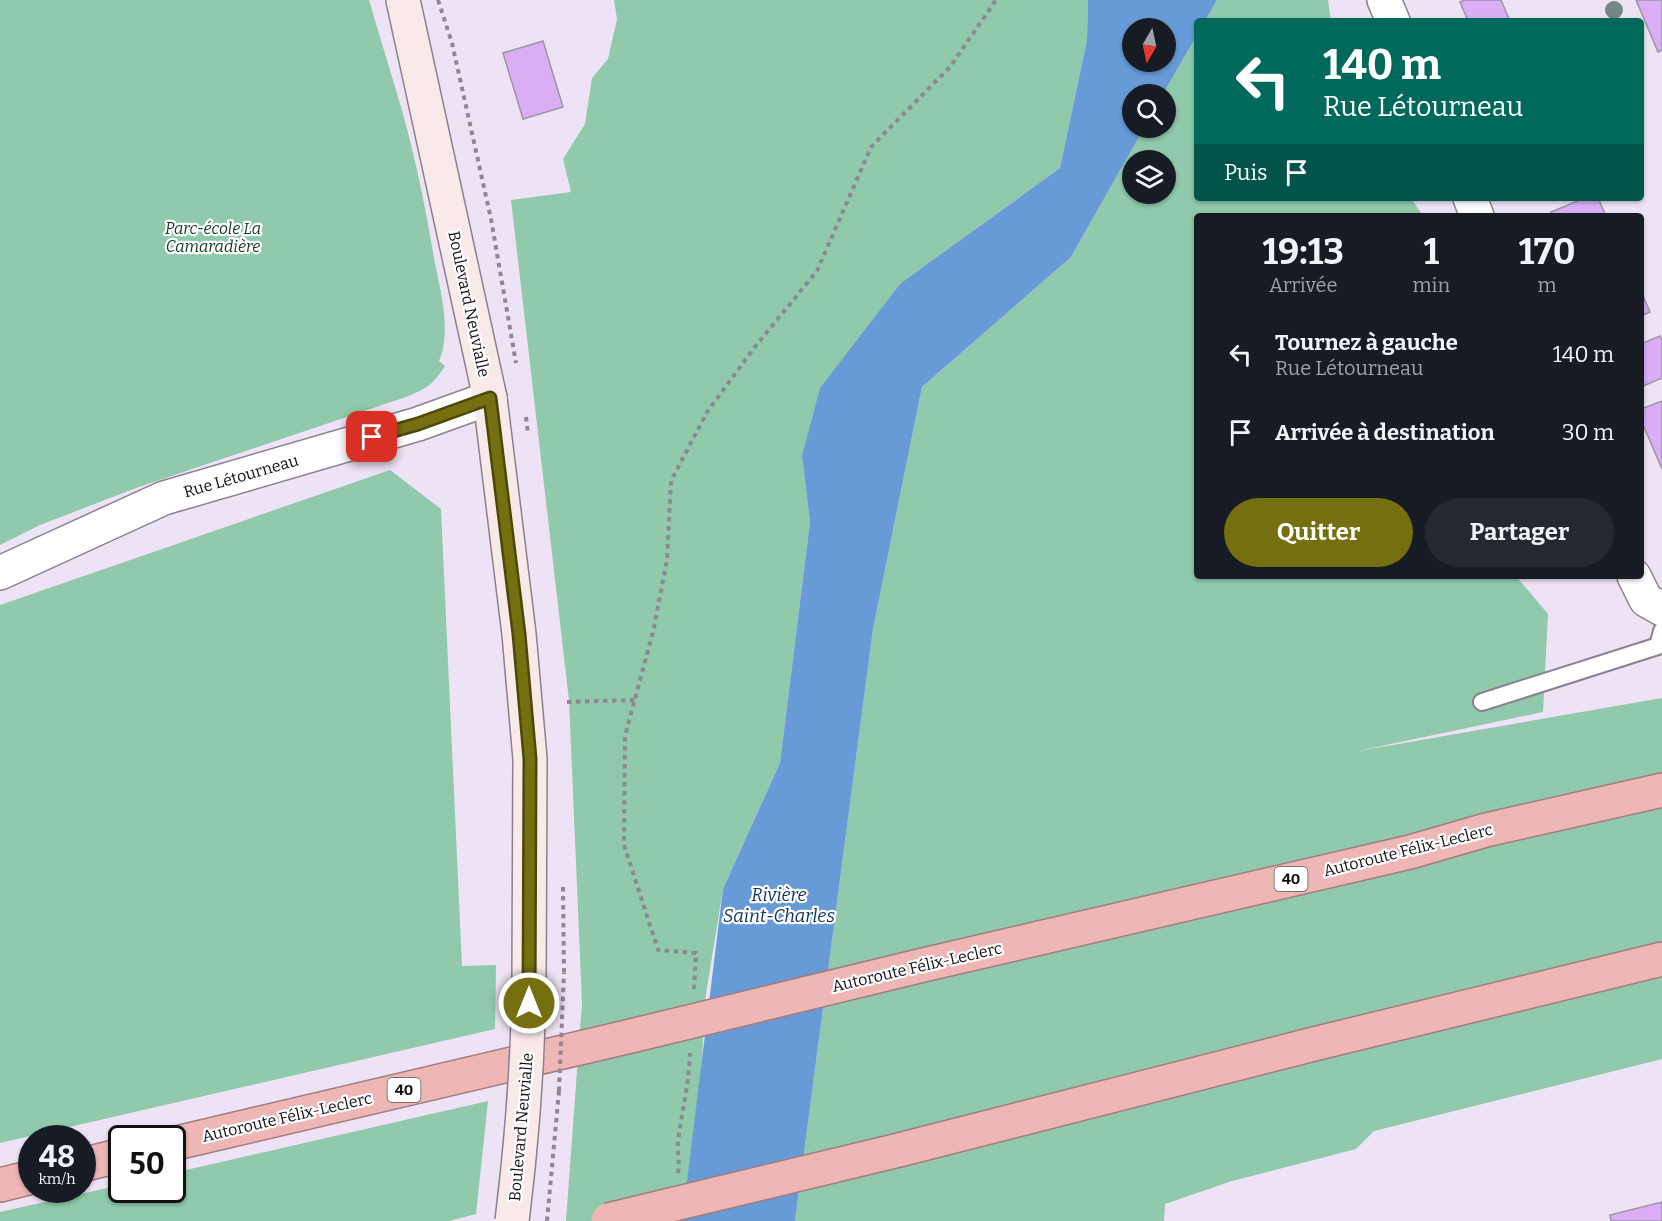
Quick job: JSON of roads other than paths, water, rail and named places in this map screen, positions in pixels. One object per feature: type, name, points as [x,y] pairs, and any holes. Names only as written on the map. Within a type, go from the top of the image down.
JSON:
[{"type":"highway","points":[[1486,830],[1662,780]]},
{"type":"highway","name":"Autoroute Félix-Leclerc","points":[[186,1141],[1410,852],[1486,830],[1662,790]]},
{"type":"highway","points":[[606,1220],[898,1150],[1616,969],[1662,960]]},
{"type":"highway","points":[[0,1185],[18,1180]]},
{"type":"main road","name":"Boulevard Neuvialle","points":[[403,0],[490,398],[519,634],[530,759],[529,982],[528,1055],[512,1221]]},
{"type":"street","points":[[1384,0],[1392,18]]},
{"type":"street","name":"Rue Létourneau","points":[[0,573],[164,498],[418,424],[490,398]]},
{"type":"street","points":[[1636,579],[1646,600],[1662,609]]},
{"type":"lane","points":[[1482,702],[1658,646],[1662,631]]},
{"type":"water","name":"Rivière Saint-Charles","points":[[1088,0],[1217,0],[1207,18],[1194,18],[1194,40],[1176,71],[1176,18],[1122,18],[1122,72],[1176,72],[1169,84],[1122,84],[1122,138],[1138,138],[1132,150],[1122,150],[1122,167],[1071,257],[922,387],[873,629],[795,1221],[682,1221],[723,889],[780,763],[810,522],[802,456],[820,388],[901,283],[1060,168],[1087,40]]},
{"type":"park label","name":"Parc-école La Camaradière","points":[[213,237]]}]
